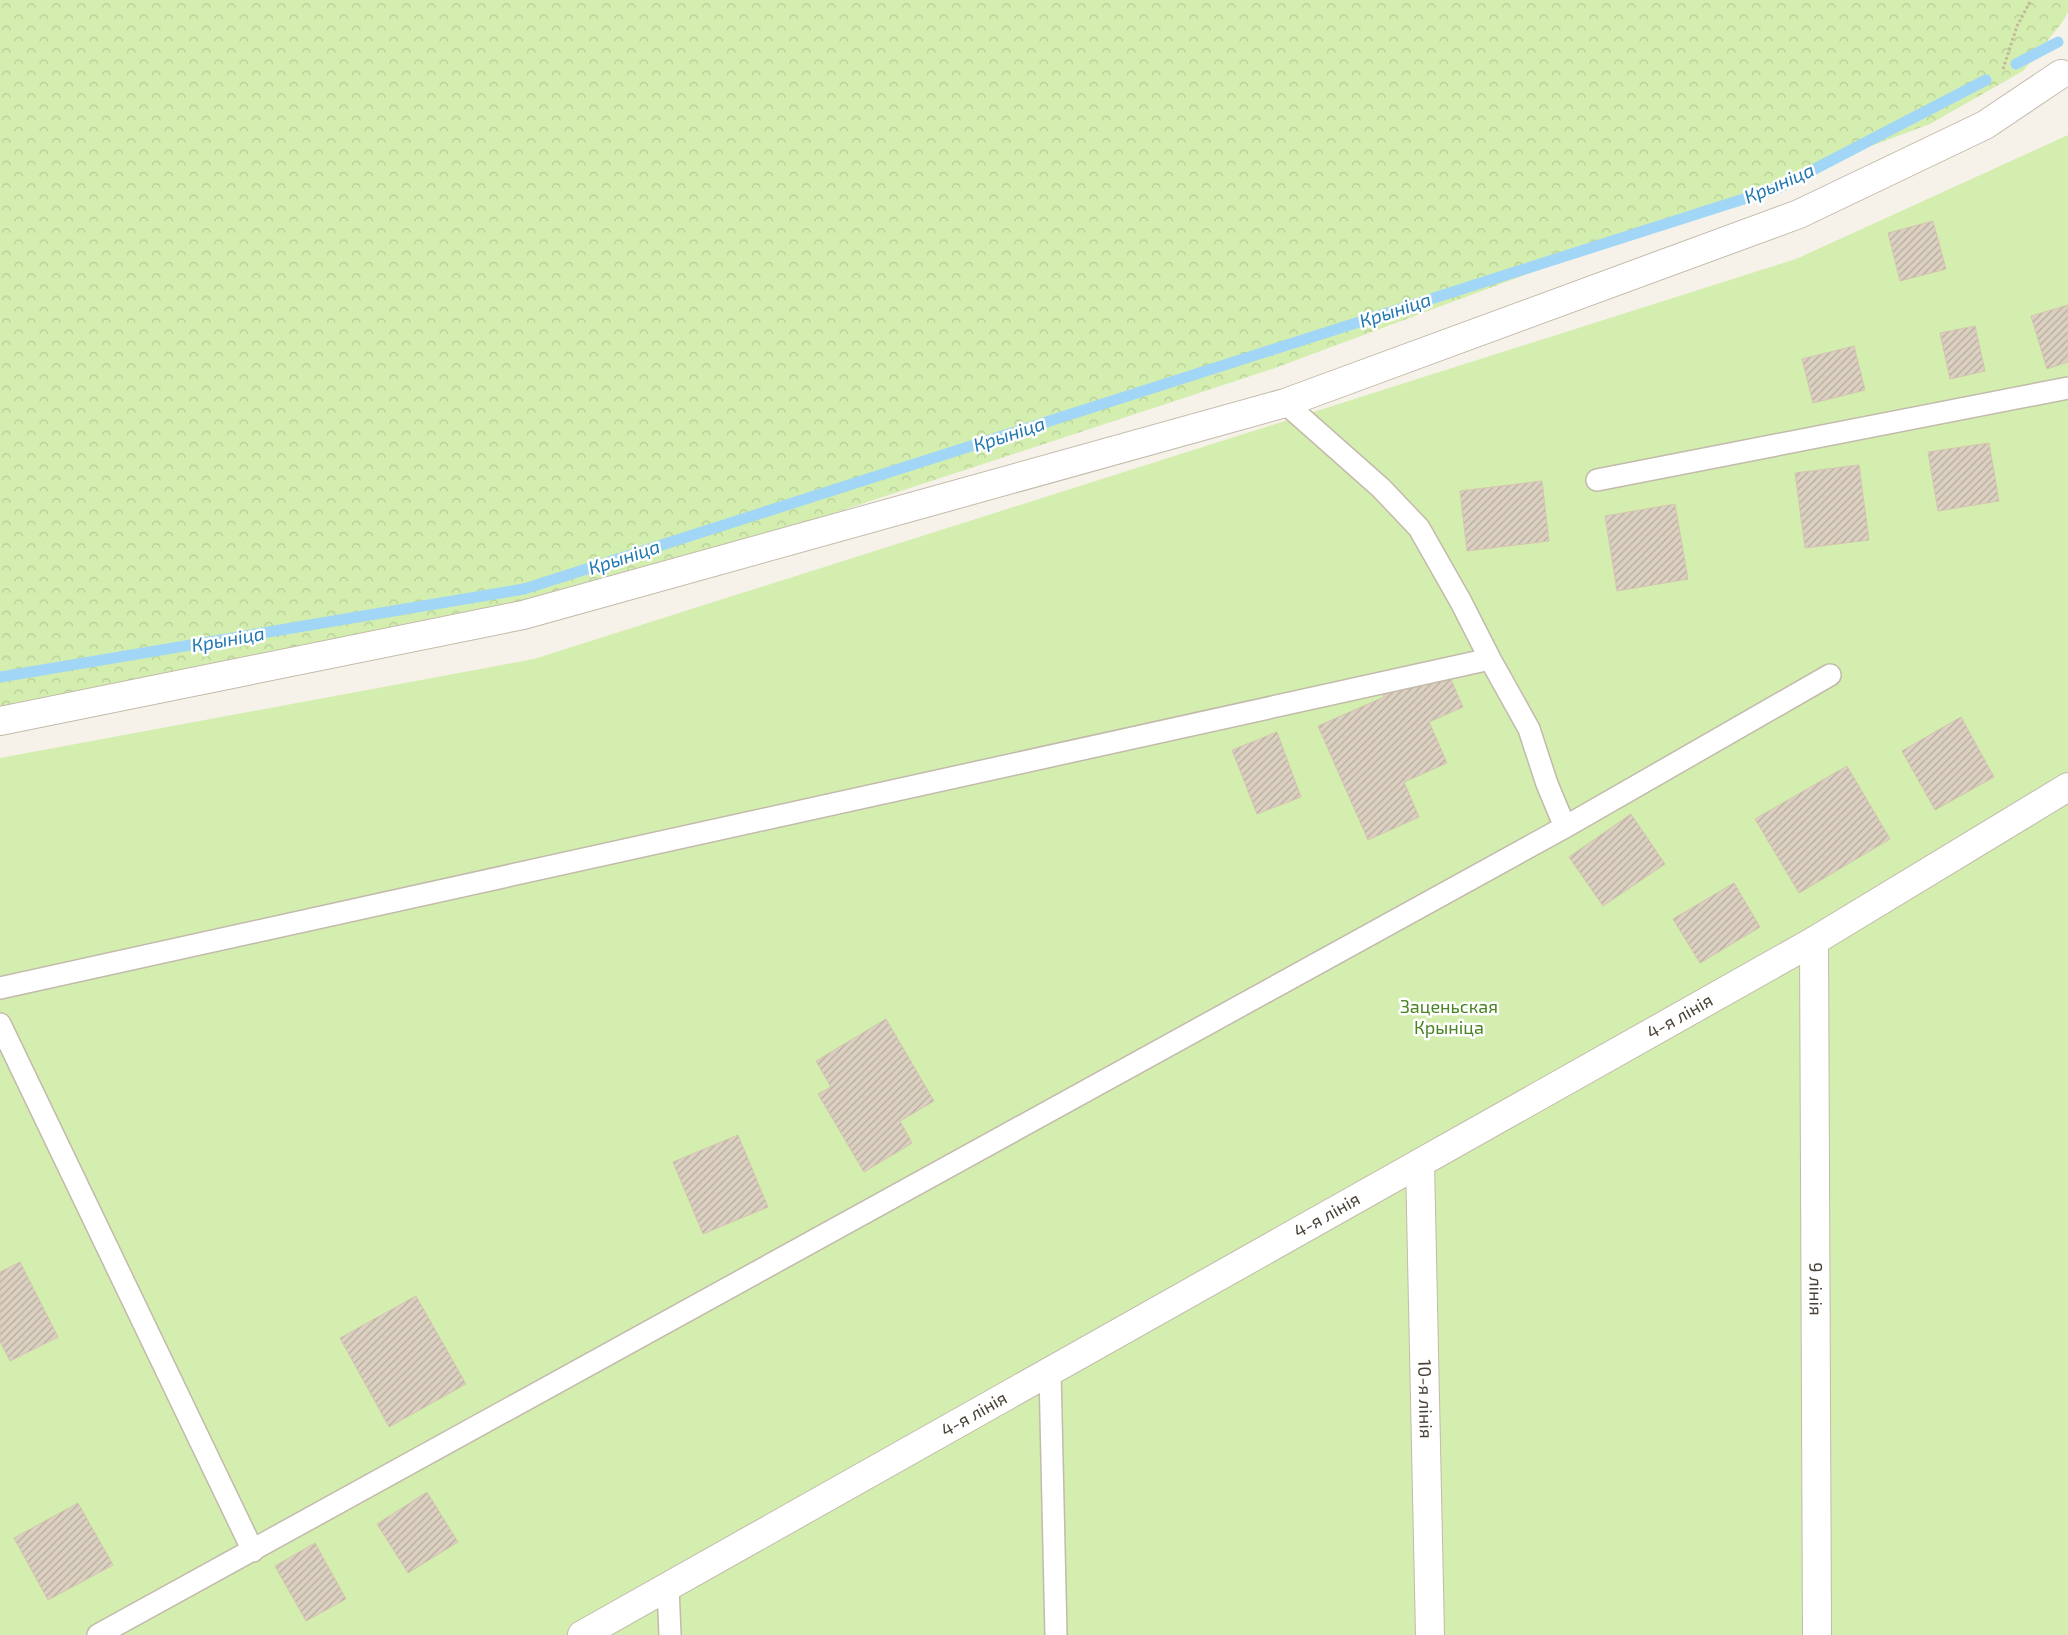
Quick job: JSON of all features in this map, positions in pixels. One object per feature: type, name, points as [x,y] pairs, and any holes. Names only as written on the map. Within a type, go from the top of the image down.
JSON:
[{"type":"street","points":[[0,721],[524,615],[1285,403],[1799,214],[1985,125],[2066,70]]},
{"type":"street","name":"4-я лінія","points":[[582,1635],[1814,941],[2068,787]]},
{"type":"street","name":"9 лінія","points":[[1814,941],[1817,1635]]},
{"type":"street","name":"10-я лінія","points":[[1420,1163],[1430,1635]]},
{"type":"lane","points":[[1597,480],[2068,388]]},
{"type":"lane","points":[[1285,403],[1381,488],[1419,528],[1461,602],[1528,729],[1547,784],[1565,826]]},
{"type":"lane","points":[[0,988],[1490,659]]},
{"type":"lane","points":[[98,1635],[254,1551],[1565,826],[1830,675]]},
{"type":"lane","points":[[0,1024],[254,1551]]},
{"type":"lane","points":[[1050,1372],[1056,1635]]},
{"type":"lane","points":[[668,1587],[670,1635]]},
{"type":"path","points":[[2003,71],[2017,26],[2031,0]]},
{"type":"green space","points":[[0,0],[2068,0],[2068,12],[2061,24],[2023,71],[1930,124],[1275,368],[533,612],[0,718]]},
{"type":"green space","name":"Заценьская Крыніца","points":[[2068,135],[2068,1635],[0,1635],[0,758],[534,659],[1796,259]]},
{"type":"building","points":[[1933,221],[1946,269],[1900,281],[1888,233]]},
{"type":"building","points":[[2068,305],[2068,362],[2047,369],[2031,316]]},
{"type":"building","points":[[1975,326],[1985,371],[1950,379],[1940,333]]},
{"type":"building","points":[[1854,346],[1865,390],[1813,403],[1802,359]]},
{"type":"building","points":[[1989,443],[1999,501],[1938,511],[1928,452]]},
{"type":"building","points":[[1859,465],[1869,540],[1805,548],[1795,473]]},
{"type":"building","points":[[1542,481],[1549,541],[1467,551],[1460,491]]},
{"type":"building","points":[[1675,504],[1688,579],[1617,591],[1605,516]]},
{"type":"building","points":[[1448,673],[1463,707],[1429,722],[1447,763],[1404,782],[1419,817],[1368,840],[1318,726],[1384,697],[1382,692],[1409,680],[1412,688]]},
{"type":"building","points":[[1961,717],[1994,777],[1935,810],[1902,751]]},
{"type":"building","points":[[1277,732],[1301,797],[1257,814],[1232,750]]},
{"type":"building","points":[[1847,766],[1890,839],[1799,893],[1755,819]]},
{"type":"building","points":[[1631,814],[1665,864],[1603,906],[1569,857]]},
{"type":"building","points":[[1734,883],[1760,927],[1700,963],[1673,919]]},
{"type":"building","points":[[886,1019],[934,1101],[900,1121],[912,1143],[864,1172],[818,1094],[831,1087],[816,1061]]},
{"type":"building","points":[[738,1135],[768,1207],[703,1234],[673,1162]]},
{"type":"building","points":[[20,1262],[58,1337],[10,1361],[0,1341],[0,1272]]},
{"type":"building","points":[[416,1296],[466,1384],[389,1427],[340,1338]]},
{"type":"building","points":[[427,1492],[458,1542],[408,1573],[377,1524]]},
{"type":"building","points":[[78,1503],[113,1565],[48,1600],[14,1538]]},
{"type":"building","points":[[315,1543],[346,1599],[306,1621],[275,1566]]},
{"type":"waterway","name":"Крыніца","points":[[2016,64],[2058,42]]},
{"type":"waterway","name":"Крыніца","points":[[0,677],[524,589],[1778,188],[1986,80]]}]
